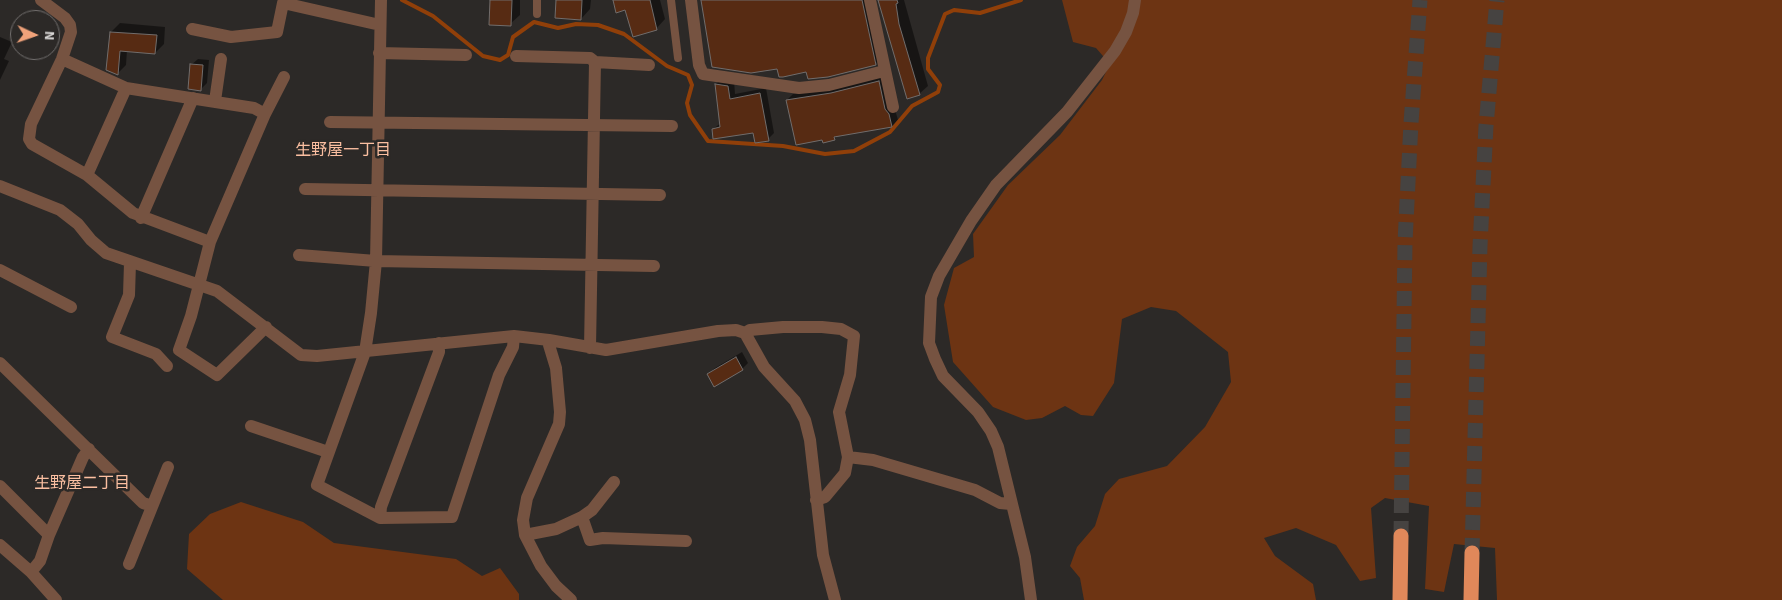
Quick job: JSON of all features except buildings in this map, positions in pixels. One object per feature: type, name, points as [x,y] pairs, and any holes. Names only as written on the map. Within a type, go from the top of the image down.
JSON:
[{"type":"highway","points":[[1400,600],[1401,536]]},
{"type":"highway","points":[[1471,600],[1472,553]]},
{"type":"street","points":[[41,0],[70,24],[70,39],[31,124],[29,139],[32,144],[87,175],[120,204],[141,218],[210,242]]},
{"type":"street","points":[[381,0],[376,261],[365,352],[317,485],[380,518],[452,517],[499,375],[513,346],[514,336]]},
{"type":"street","points":[[691,0],[703,74],[799,88],[829,85],[884,71]]},
{"type":"street","points":[[870,0],[893,107]]},
{"type":"street","points":[[1031,600],[1025,557],[1010,504],[998,448],[991,432],[978,412],[943,376],[935,359],[930,343],[931,297],[939,276],[971,221],[996,185],[1067,112],[1115,51],[1126,32],[1135,0]]},
{"type":"street","points":[[192,29],[231,37],[277,32],[283,3],[380,25]]},
{"type":"street","points":[[379,53],[466,55]]},
{"type":"street","points":[[516,56],[590,58],[594,62],[649,66]]},
{"type":"street","points":[[62,59],[126,88],[254,108],[265,114]]},
{"type":"street","points":[[215,101],[222,59]]},
{"type":"street","points":[[590,348],[593,264],[594,62]]},
{"type":"street","points":[[266,327],[218,375],[179,350],[210,242],[265,114],[284,77]]},
{"type":"street","points":[[87,175],[126,88]]},
{"type":"street","points":[[141,218],[193,98]]},
{"type":"street","points":[[330,122],[672,126]]},
{"type":"street","points":[[0,186],[60,210],[78,224],[91,240],[106,253],[130,263],[217,291],[301,355],[318,356],[365,352],[514,336],[606,350],[718,331],[736,330],[745,333],[764,366],[795,401],[805,420],[810,440],[823,555],[835,600]]},
{"type":"street","points":[[305,189],[660,195]]},
{"type":"street","points":[[299,255],[376,261],[654,266]]},
{"type":"street","points":[[130,263],[129,295],[112,337],[156,354],[168,366]]},
{"type":"street","points":[[0,270],[71,307]]},
{"type":"street","points":[[745,333],[750,330],[783,327],[822,327],[841,329],[854,336],[850,375],[839,412],[848,457],[845,473],[838,484],[824,497],[816,500]]},
{"type":"street","points":[[549,340],[548,345],[556,368],[560,412],[559,424],[527,498],[523,520],[525,534],[541,566],[556,586],[571,600]]},
{"type":"street","points":[[380,518],[382,507],[439,352],[439,343]]},
{"type":"street","points":[[0,363],[90,449],[143,503],[152,506]]},
{"type":"street","points":[[251,426],[328,452]]},
{"type":"street","points":[[31,572],[40,561],[49,535],[83,457],[90,449]]},
{"type":"street","points":[[848,457],[882,462],[975,490],[1000,503],[1010,504]]},
{"type":"street","points":[[129,564],[168,467]]},
{"type":"street","points":[[525,534],[556,529],[582,517],[592,510],[614,482]]},
{"type":"street","points":[[0,486],[49,535]]},
{"type":"street","points":[[582,517],[590,540],[603,538],[686,542]]},
{"type":"street","points":[[0,545],[31,572],[56,600]]},
{"type":"lane","points":[[537,0],[537,14]]},
{"type":"lane","points":[[671,0],[678,58]]},
{"type":"shaded area","points":[[1062,0],[1782,0],[1782,600],[1497,600],[1495,548],[1454,544],[1444,592],[1425,589],[1429,506],[1385,498],[1371,508],[1376,578],[1360,581],[1336,545],[1296,528],[1264,538],[1275,556],[1313,584],[1316,600],[1084,600],[1080,578],[1070,566],[1077,547],[1095,526],[1105,494],[1119,479],[1167,466],[1205,427],[1231,382],[1228,352],[1176,311],[1151,307],[1122,319],[1114,383],[1093,416],[1081,415],[1065,406],[1042,418],[1026,420],[993,407],[953,362],[944,305],[954,268],[974,257],[973,234],[1008,185],[1060,135],[1102,80],[1110,64],[1096,48],[1073,42]]},
{"type":"shaded area","points":[[241,502],[303,522],[334,543],[456,559],[482,576],[500,568],[519,594],[519,600],[223,600],[187,569],[189,534],[210,514]]},
{"type":"waterway","points":[[402,0],[433,16],[483,56],[500,60],[508,55],[513,37],[534,22],[558,28],[576,24],[598,25],[624,34],[667,66],[688,75],[692,85],[687,103],[690,115],[708,141],[783,146],[825,154],[854,151],[890,132],[912,106],[938,92],[940,85],[928,69],[928,58],[945,14],[954,10],[980,13],[1021,0]]},
{"type":"tunnel","points":[[1401,536],[1405,242],[1420,0]]},
{"type":"tunnel","points":[[1472,553],[1480,246],[1486,126],[1497,0]]},
{"type":"district","name":"生野屋一丁目","points":[[343,151]]},
{"type":"district","name":"生野屋二丁目","points":[[82,484]]}]
